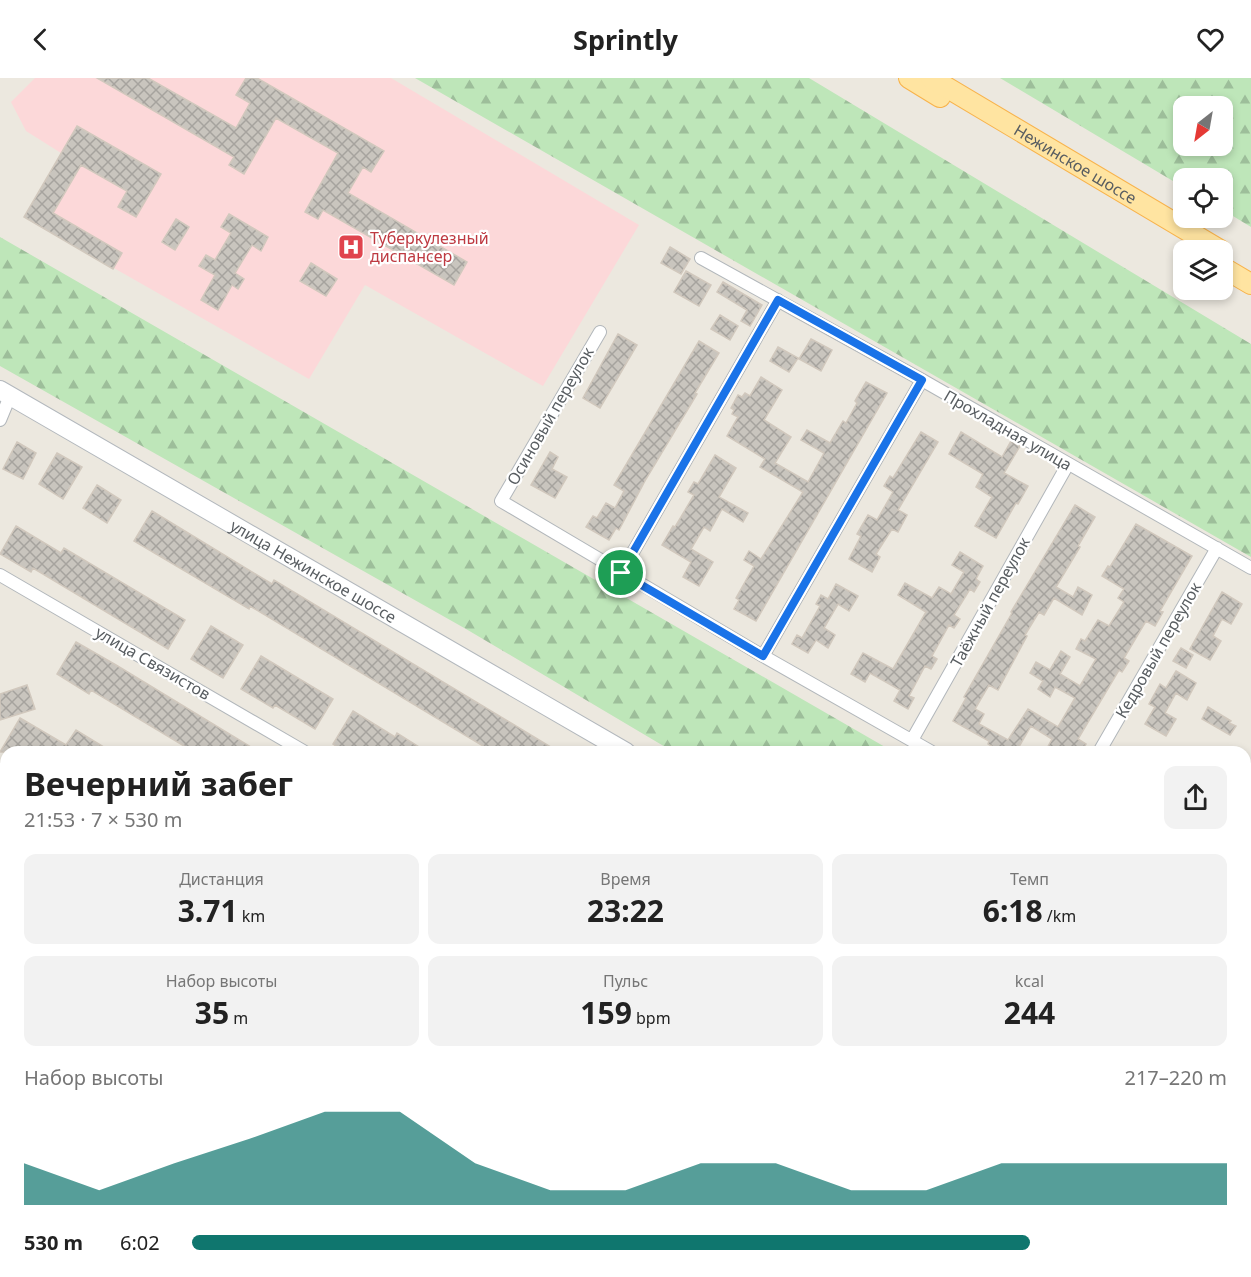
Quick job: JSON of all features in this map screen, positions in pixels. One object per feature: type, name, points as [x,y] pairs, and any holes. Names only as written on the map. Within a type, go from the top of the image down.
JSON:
[{"type":"main road","name":"Нежинское шоссе","points":[[909,78],[1178,240]]},
{"type":"main road","name":"Нежинское шоссе","points":[[931,78],[1203,240]]},
{"type":"main road","name":"Нежинское шоссе","points":[[1233,258],[1251,269]]},
{"type":"main road","points":[[1233,273],[1251,284]]},
{"type":"main road","name":"улица Нежинское шоссе","points":[[5,393],[616,746]]},
{"type":"street","name":"Прохладная улица","points":[[701,258],[922,380],[1251,568]]},
{"type":"street","points":[[778,300],[621,573],[922,746]]},
{"type":"street","name":"Осиновый переулок","points":[[600,332],[501,501],[621,573]]},
{"type":"street","points":[[763,656],[922,380]]},
{"type":"street","points":[[0,420],[5,393]]},
{"type":"street","name":"Таёжный переулок","points":[[912,740],[1068,464]]},
{"type":"street","name":"Кедровый переулок","points":[[1102,746],[1217,548]]},
{"type":"street","name":"улица Связистов","points":[[0,575],[295,746]]},
{"type":"shaded area","name":"Туберкулезный диспансер","points":[[35,78],[391,78],[639,225],[543,386],[365,285],[309,379],[24,217],[61,153],[26,131],[11,102]]},
{"type":"green space","points":[[415,78],[809,78],[1173,297],[1173,300],[1178,300],[1251,344],[1251,557]]},
{"type":"green space","points":[[1000,78],[1251,78],[1251,227],[1233,216],[1233,168],[1173,168],[1173,181]]},
{"type":"green space","points":[[0,237],[883,746],[664,746],[466,629],[0,366]]},
{"type":"building","points":[[97,78],[148,78],[236,128],[250,103],[236,95],[246,78],[257,78],[384,151],[371,172],[363,167],[348,193],[467,262],[454,285],[323,210],[318,219],[305,212],[338,153],[276,118],[244,174],[229,165],[234,157]]},
{"type":"building","points":[[77,126],[161,174],[136,217],[118,207],[127,191],[81,165],[53,213],[122,253],[113,269],[24,217]]},
{"type":"building","points":[[229,214],[268,237],[261,251],[252,245],[235,273],[244,279],[238,289],[232,285],[218,310],[201,300],[215,275],[199,266],[206,255],[215,260],[231,233],[221,227]]},
{"type":"building","points":[[176,219],[189,227],[175,250],[162,242]]},
{"type":"building","points":[[670,247],[690,259],[681,274],[661,263]]},
{"type":"building","points":[[311,263],[337,279],[326,296],[300,281]]},
{"type":"building","points":[[686,271],[711,285],[699,306],[674,292]]},
{"type":"building","points":[[723,282],[762,305],[750,326],[741,321],[747,310],[717,292]]},
{"type":"building","points":[[720,315],[738,326],[730,340],[711,329]]},
{"type":"building","points":[[618,334],[637,345],[600,408],[583,398]]},
{"type":"building","points":[[811,339],[832,350],[821,371],[799,359]]},
{"type":"building","points":[[699,341],[719,353],[619,530],[616,528],[609,540],[586,527],[593,516],[597,518],[606,503],[615,508],[624,491],[614,485]]},
{"type":"building","points":[[778,347],[798,358],[789,372],[770,361]]},
{"type":"building","points":[[761,377],[782,390],[764,420],[791,437],[775,463],[808,482],[824,453],[801,440],[807,430],[830,443],[843,421],[846,423],[866,382],[887,393],[756,621],[734,609],[739,600],[736,598],[754,566],[744,560],[749,551],[761,559],[803,492],[760,467],[765,459],[727,436],[738,417],[732,414],[734,410],[731,408],[738,395],[742,397],[745,393],[750,396]]},
{"type":"building","points":[[921,432],[938,442],[898,510],[907,515],[898,532],[892,529],[876,554],[880,557],[872,572],[849,559],[861,536],[857,534],[868,515],[877,520],[893,492],[884,486],[890,476],[893,478]]},
{"type":"building","points":[[961,432],[1002,457],[1011,441],[1020,446],[1004,473],[1028,486],[996,538],[975,526],[992,497],[976,487],[983,474],[949,454]]},
{"type":"building","points":[[17,442],[36,453],[23,479],[3,469]]},
{"type":"building","points":[[550,452],[558,457],[552,469],[567,477],[555,498],[531,485]]},
{"type":"building","points":[[57,453],[82,467],[63,499],[39,484]]},
{"type":"building","points":[[715,455],[736,468],[719,497],[748,513],[743,522],[722,509],[710,531],[704,527],[691,549],[713,562],[699,586],[683,577],[691,562],[662,545],[694,495],[688,492],[694,482],[698,484]]},
{"type":"building","points":[[97,485],[121,500],[107,523],[83,508]]},
{"type":"building","points":[[1075,505],[1095,517],[1056,587],[1073,597],[1078,587],[1092,595],[1082,615],[1054,598],[1044,615],[1039,612],[1025,635],[1027,636],[998,690],[989,685],[975,709],[984,714],[979,724],[1008,740],[1028,709],[1058,727],[1075,698],[1055,687],[1050,697],[1038,689],[1043,681],[1030,673],[1036,662],[1050,670],[1061,651],[1070,657],[1060,674],[1080,686],[1096,659],[1076,649],[1081,639],[1085,641],[1098,620],[1109,626],[1124,602],[1118,598],[1124,589],[1102,576],[1136,524],[1192,556],[1160,611],[1163,612],[1155,626],[1146,621],[1124,658],[1129,661],[1122,672],[1119,670],[1078,739],[1086,744],[1085,746],[1048,746],[1052,739],[1031,726],[1019,746],[991,746],[988,744],[989,741],[953,721],[1011,612]]},
{"type":"building","points":[[152,511],[272,584],[274,580],[549,746],[483,746],[250,606],[249,609],[134,541]]},
{"type":"building","points":[[16,526],[61,553],[64,548],[185,620],[168,649],[33,568],[31,572],[0,554]]},
{"type":"building","points":[[960,552],[983,566],[976,579],[980,582],[974,592],[970,589],[954,615],[960,619],[954,628],[949,625],[932,656],[937,659],[931,669],[925,666],[909,696],[914,698],[908,709],[894,701],[900,690],[870,673],[865,682],[851,674],[863,653],[893,669],[926,612],[898,595],[905,583],[932,598],[939,587],[951,594],[964,572],[952,565]]},
{"type":"building","points":[[836,584],[858,596],[849,611],[838,604],[824,628],[835,635],[828,648],[816,640],[808,653],[792,644],[797,635],[802,638],[820,606],[816,604],[821,595],[828,599]]},
{"type":"building","points":[[1222,592],[1242,604],[1231,624],[1222,619],[1213,636],[1221,641],[1210,660],[1190,649]]},
{"type":"building","points":[[211,626],[243,645],[223,678],[191,659]]},
{"type":"building","points":[[76,642],[249,746],[184,746],[91,690],[89,694],[57,674]]},
{"type":"building","points":[[1181,648],[1193,655],[1186,668],[1173,661]]},
{"type":"building","points":[[261,656],[333,699],[315,729],[275,705],[273,708],[241,689]]},
{"type":"building","points":[[1176,671],[1196,683],[1187,700],[1176,693],[1165,713],[1176,719],[1166,736],[1145,724],[1155,707],[1149,704],[1160,684],[1166,688]]},
{"type":"building","points":[[27,685],[35,709],[0,720],[0,694]]},
{"type":"building","points":[[1208,707],[1236,726],[1230,735],[1202,719]]},
{"type":"building","points":[[353,711],[395,737],[397,733],[418,746],[336,746],[333,744]]},
{"type":"building","points":[[20,718],[66,745],[76,730],[102,746],[4,746]]},
{"type":"place","name":"Туберкулезный диспансер","points":[[351,247]]},
{"type":"route","points":[[778,300],[922,380],[763,656],[621,573],[778,300]]}]
